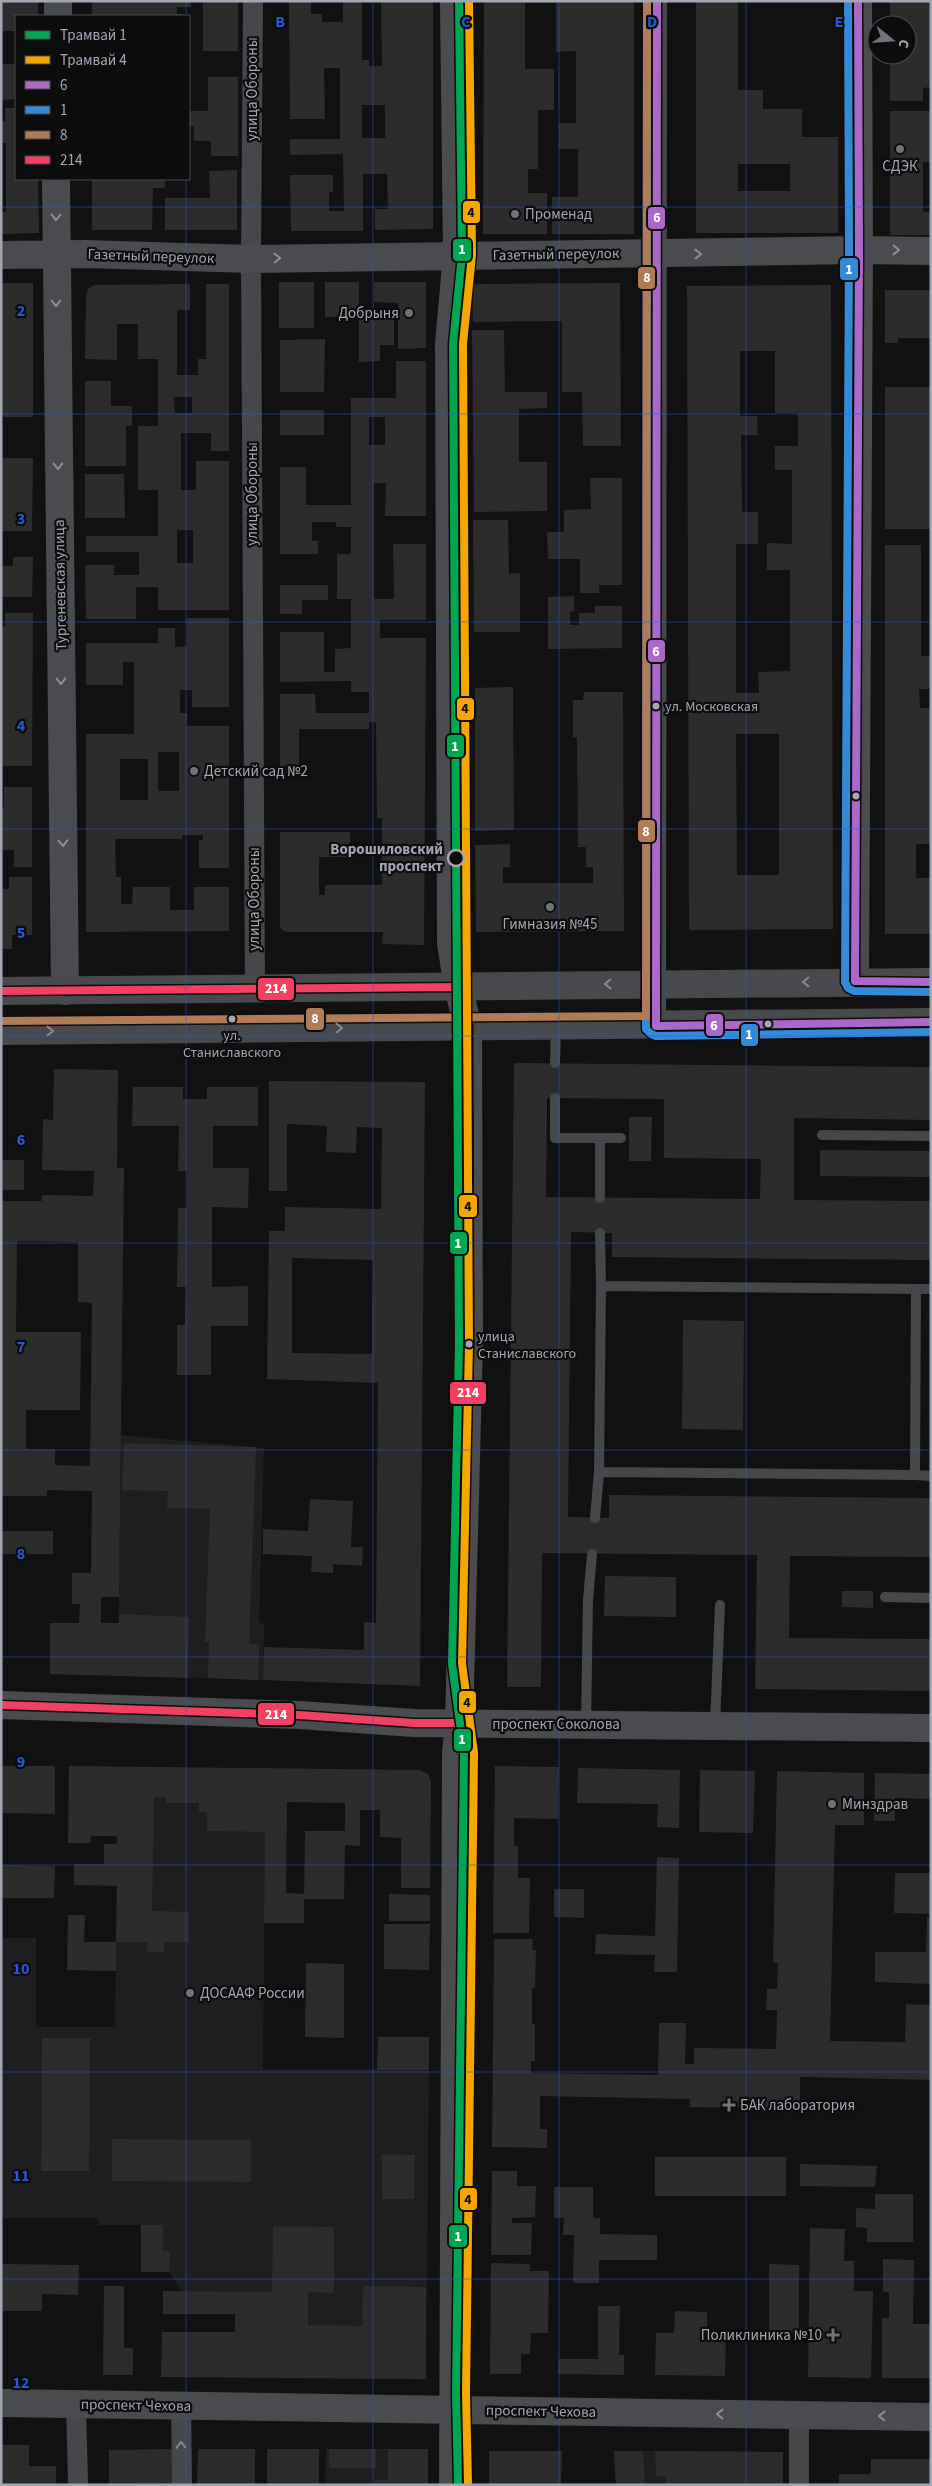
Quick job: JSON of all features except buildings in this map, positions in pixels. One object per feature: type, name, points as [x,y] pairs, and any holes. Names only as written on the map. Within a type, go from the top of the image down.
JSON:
[{"type":"main road","points":[[1,991],[855,981],[931,982]]},
{"type":"main road","points":[[1,1031],[931,1022]]},
{"type":"street","points":[[58,1],[58,15]]},
{"type":"street","name":"улица Обороны","points":[[253,1],[251,259],[255,988]]},
{"type":"street","points":[[452,2485],[456,1753],[459,1723],[468,1344],[468,1026],[458,987],[451,942],[449,344],[457,255],[454,1]]},
{"type":"street","points":[[656,1026],[657,1]]},
{"type":"street","points":[[855,981],[859,250],[858,1]]},
{"type":"street","name":"Тургеневская улица","points":[[56,180],[65,991]]},
{"type":"street","name":"Газетный переулок","points":[[1,255],[56,254],[251,259],[859,250],[931,251]]},
{"type":"street","name":"проспект Соколова","points":[[1,1705],[299,1715],[414,1723],[931,1728]]},
{"type":"street","name":"проспект Чехова","points":[[1,2403],[931,2417]]},
{"type":"street","points":[[76,2404],[78,2485]]},
{"type":"street","points":[[181,2405],[182,2485]]},
{"type":"street","points":[[799,2485],[800,2415]]},
{"type":"lane","points":[[555,1063],[556,1025]]},
{"type":"lane","points":[[555,1098],[555,1138],[621,1138]]},
{"type":"lane","points":[[822,1135],[931,1136]]},
{"type":"lane","points":[[600,1138],[600,1198]]},
{"type":"lane","points":[[595,1518],[599,1472],[600,1232]]},
{"type":"lane","points":[[600,1286],[931,1289]]},
{"type":"lane","points":[[915,1475],[916,1289]]},
{"type":"lane","points":[[599,1472],[931,1476]]},
{"type":"lane","points":[[586,1724],[588,1600],[592,1554]]},
{"type":"lane","points":[[885,1597],[931,1598]]},
{"type":"lane","points":[[714,1726],[720,1605]]},
{"type":"shaded area","points":[[121,1435],[264,1448],[259,1622],[264,1624],[263,1680],[118,1675]]},
{"type":"shaded area","name":"ДОСААФ России","points":[[118,1767],[266,1768],[263,2069],[429,2070],[426,2379],[262,2378],[263,2292],[182,2292],[169,2272],[141,2272],[141,2225],[98,2225],[98,2218],[1,2218],[1,1938],[36,1938],[36,2027],[115,2027]]},
{"type":"shaded area","points":[[326,2449],[428,2449],[428,2485],[325,2485]]},
{"type":"shaded area","points":[[614,2451],[698,2451],[699,2485],[616,2485]]},
{"type":"tram line","name":"1","points":[[458,2485],[456,2393],[464,1753],[452,1664],[459,1345],[453,344],[462,255],[459,1]]},
{"type":"tram line","name":"4","points":[[468,2485],[466,2393],[474,1753],[462,1663],[469,1345],[463,344],[472,255],[469,1]]},
{"type":"transit line","name":"1","points":[[647,1],[646,1029],[656,1036],[931,1032]]},
{"type":"transit line","name":"8","points":[[1,1021],[646,1016],[647,1]]},
{"type":"transit line","name":"6","points":[[657,1],[656,1026],[931,1022]]},
{"type":"transit line","name":"1","points":[[848,1],[849,250],[845,982],[848,988],[854,991],[931,992]]},
{"type":"transit line","name":"6","points":[[858,1],[859,250],[855,981],[931,982]]},
{"type":"transit line","name":"214","points":[[1,991],[458,987],[468,1026],[469,1344],[459,1723],[414,1723],[299,1715],[1,1705]]},
{"type":"place","name":"СДЭК","points":[[900,149]]},
{"type":"place","name":"Променад","points":[[515,214]]},
{"type":"place","name":"Добрыня","points":[[409,313]]},
{"type":"place","name":"ул. Московская","points":[[656,706]]},
{"type":"place","name":"Детский сад №2","points":[[194,771]]},
{"type":"place","name":"Ворошиловский проспект","points":[[456,858]]},
{"type":"place","name":"Гимназия №45","points":[[550,907]]},
{"type":"place","name":"ул. Станиславского","points":[[232,1019]]},
{"type":"place","name":"улица Станиславского","points":[[469,1344]]},
{"type":"place","name":"Минздрав","points":[[832,1804]]},
{"type":"place","name":"ДОСААФ России","points":[[190,1993]]},
{"type":"place","name":"БАК лаборатория","points":[[729,2105]]},
{"type":"place","name":"Поликлиника №10","points":[[833,2335]]}]
